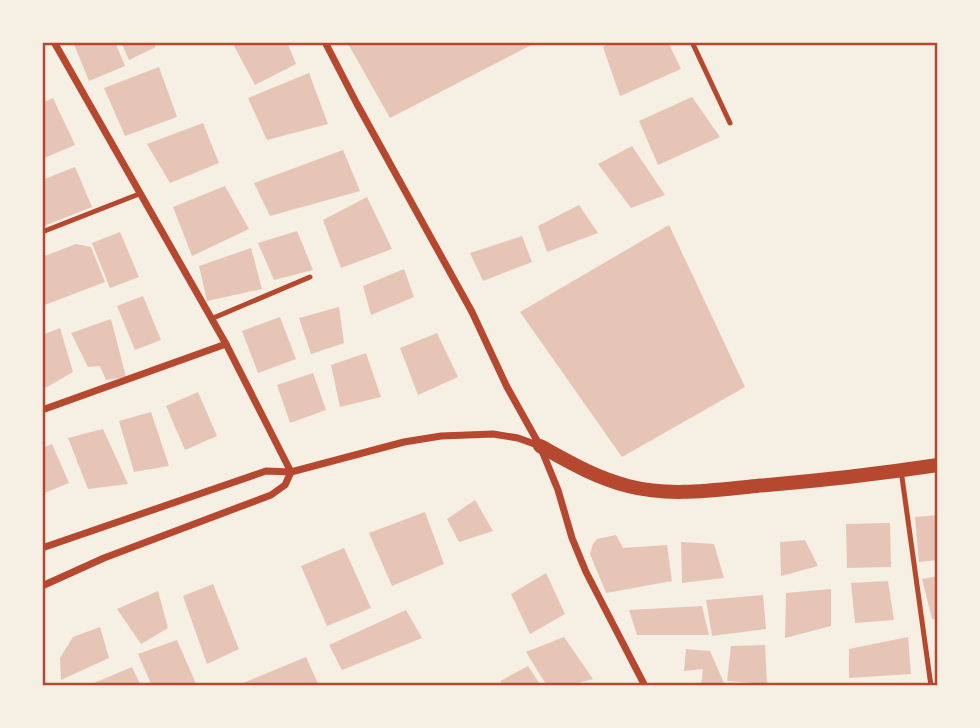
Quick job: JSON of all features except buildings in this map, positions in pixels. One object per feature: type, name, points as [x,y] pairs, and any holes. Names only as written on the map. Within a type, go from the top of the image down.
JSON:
[{"type":"main road","points":[[540,446],[605,479],[631,487],[664,491],[719,490],[938,465]]},
{"type":"street","points":[[54,42],[226,344],[291,472]]},
{"type":"street","points":[[325,42],[472,312],[507,387],[540,446],[586,572],[645,686]]},
{"type":"street","points":[[42,410],[226,344]]},
{"type":"street","points":[[42,548],[266,471],[291,472],[404,442],[441,436],[493,434],[540,446]]},
{"type":"street","points":[[42,586],[104,558],[271,495],[285,485],[291,472]]},
{"type":"lane","points":[[692,42],[730,123]]},
{"type":"lane","points":[[42,232],[139,194]]},
{"type":"lane","points":[[211,319],[310,277]]},
{"type":"lane","points":[[901,470],[931,686]]}]
